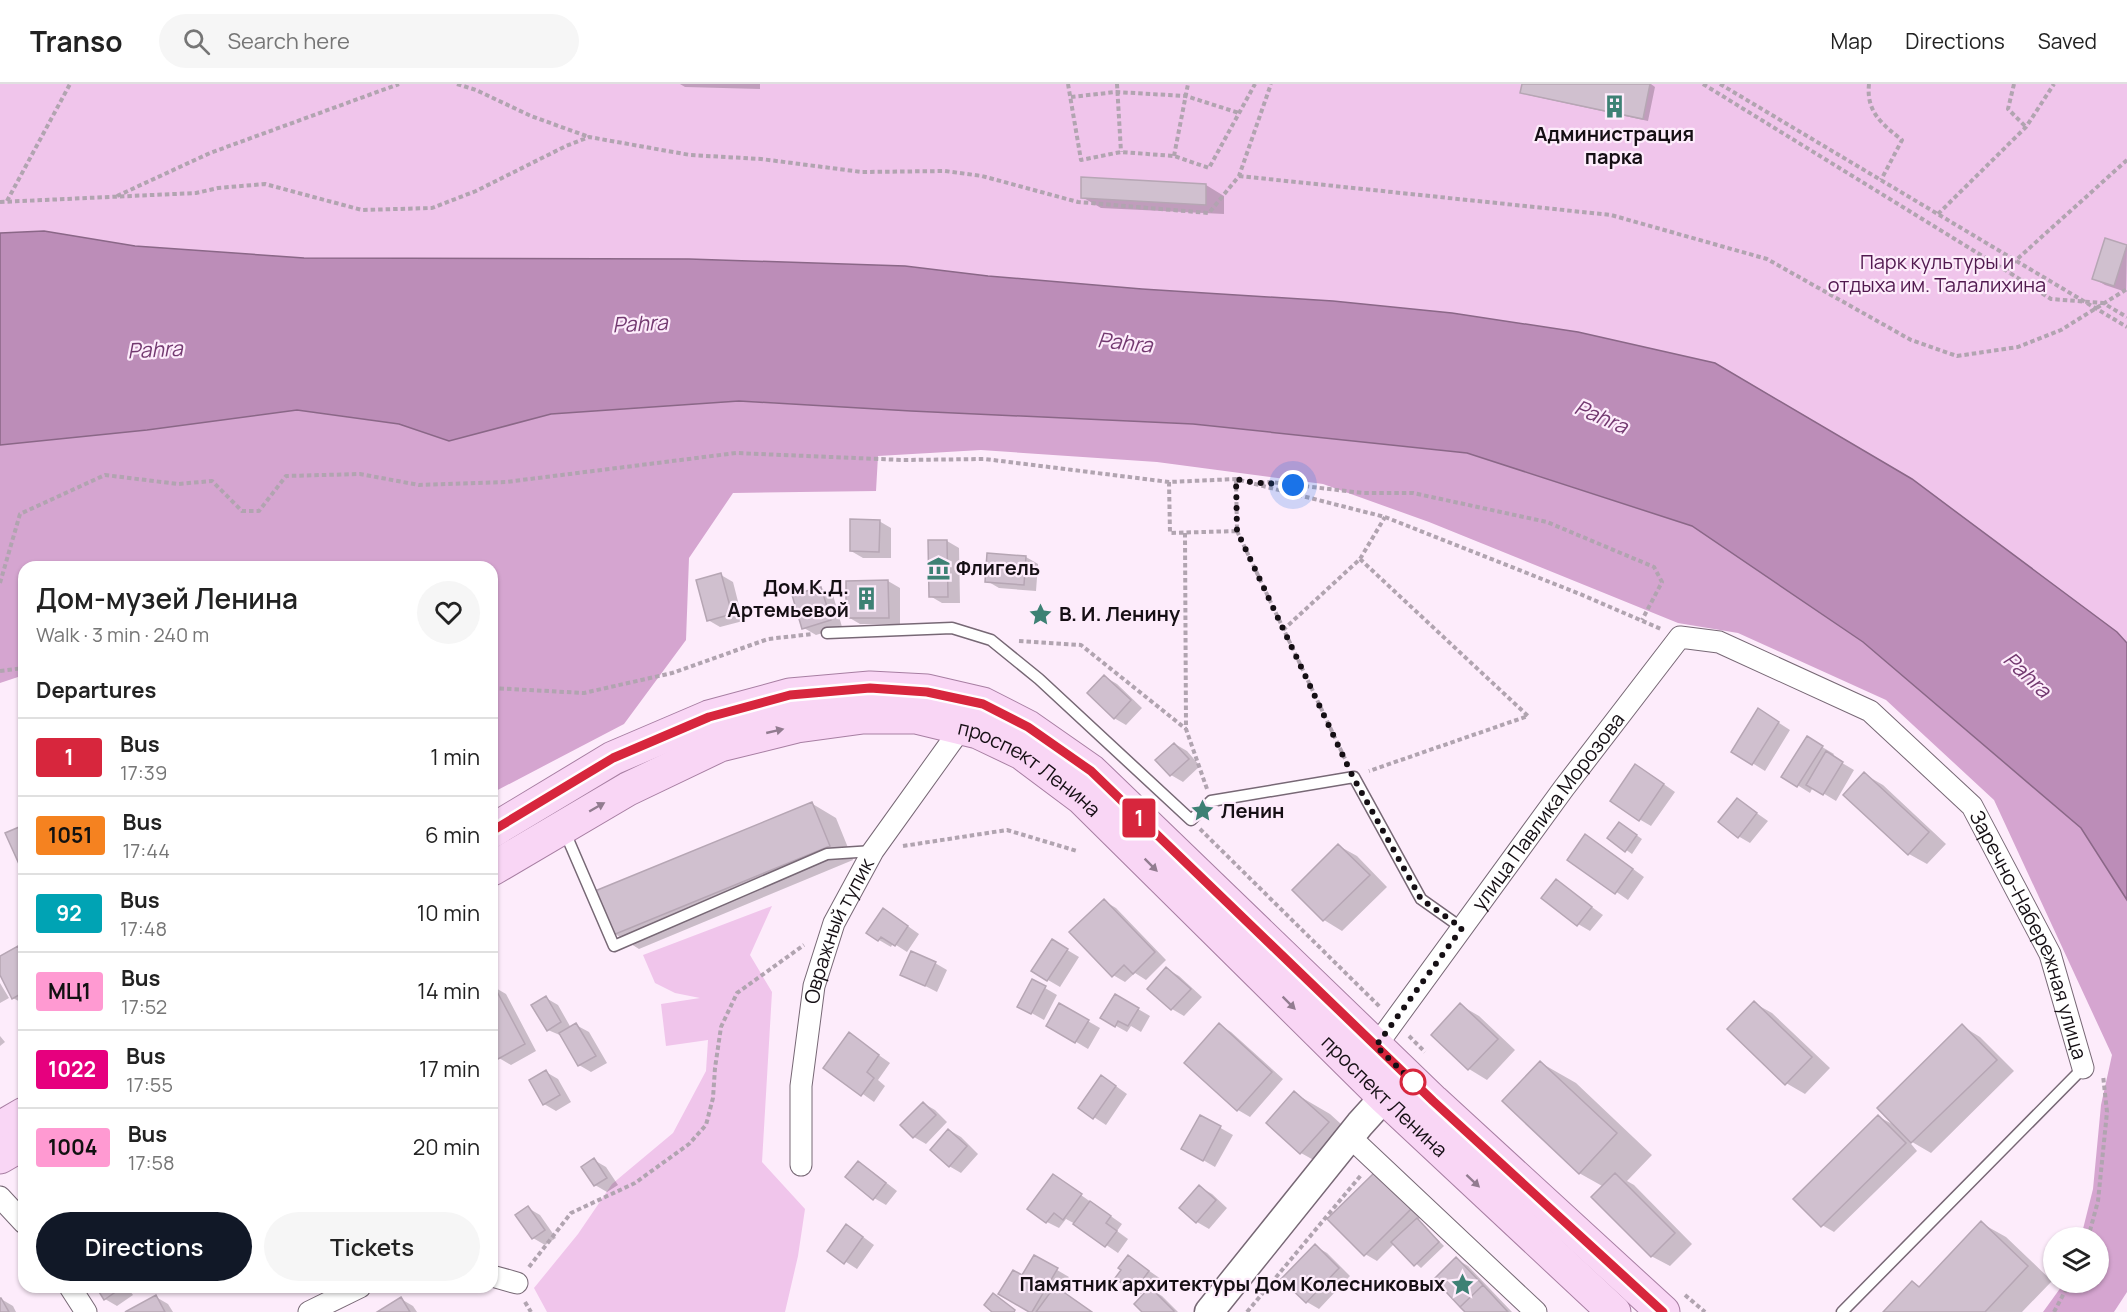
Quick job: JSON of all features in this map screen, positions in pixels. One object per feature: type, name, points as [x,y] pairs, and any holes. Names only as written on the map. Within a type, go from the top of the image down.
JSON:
[{"type":"main road","name":"проспект Ленина","points":[[498,827],[613,758],[709,717],[790,695],[870,688],[927,692],[983,704],[1028,727],[1091,771],[1385,1034],[1395,1086],[1614,1312]]},
{"type":"main road","name":"проспект Ленина","points":[[498,865],[628,789],[720,745],[797,726],[863,717],[916,717],[978,732],[1022,753],[1083,798],[1395,1086],[1663,1312]]},
{"type":"main road","points":[[0,1128],[18,1118]]},
{"type":"main road","points":[[0,1157],[18,1146]]},
{"type":"street","name":"улица Павлика Морозова","points":[[1385,1034],[1564,788],[1680,637]]},
{"type":"street","name":"Заречно-Набережная улица","points":[[1680,637],[1719,642],[1870,711],[1972,806],[2050,954],[2081,1061]]},
{"type":"street","name":"Овражный тупик","points":[[801,1165],[801,1086],[814,986],[834,923],[873,851],[962,727]]},
{"type":"street","points":[[1209,1312],[1350,1137],[1395,1086]]},
{"type":"street","points":[[1350,1137],[1536,1312]]},
{"type":"street","points":[[0,1197],[18,1216]]},
{"type":"street","points":[[498,1278],[516,1283]]},
{"type":"street","points":[[74,1293],[86,1312]]},
{"type":"street","points":[[309,1312],[348,1293]]},
{"type":"lane","points":[[827,633],[952,628],[991,640],[1039,679],[1191,820],[1211,801],[1353,777],[1421,899],[1462,928]]},
{"type":"lane","points":[[563,827],[614,946],[827,854],[873,851]]},
{"type":"lane","name":"Заречно-Набережная улица","points":[[1842,1312],[2081,1061]]},
{"type":"path","points":[[7,202],[70,84]]},
{"type":"path","points":[[113,198],[210,153],[399,84]]},
{"type":"path","points":[[457,84],[476,90],[531,116],[589,137],[690,155],[761,159],[862,172],[945,171],[982,176],[1078,202],[1209,213],[1239,176],[1271,84]]},
{"type":"path","points":[[1068,84],[1081,160],[1120,152],[1173,156],[1209,168],[1255,84]]},
{"type":"path","points":[[1117,84],[1120,152]]},
{"type":"path","points":[[1173,156],[1188,84]]},
{"type":"path","points":[[1703,84],[2051,299],[2103,303],[2127,317]]},
{"type":"path","points":[[1720,84],[2127,327]]},
{"type":"path","points":[[1869,84],[1868,98],[1880,123],[1902,140],[1881,180]]},
{"type":"path","points":[[2014,84],[2008,109],[2026,127]]},
{"type":"path","points":[[1938,214],[2026,127],[2054,84]]},
{"type":"path","points":[[1071,97],[1116,92],[1186,96],[1239,113]]},
{"type":"path","points":[[0,202],[195,194],[218,188],[265,184],[362,210],[432,208],[476,191],[589,137]]},
{"type":"path","points":[[2010,273],[2010,267],[2015,261],[2127,160]]},
{"type":"path","points":[[1239,176],[1611,215],[1767,259],[1911,340],[1957,356],[2018,347],[2061,330],[2127,290]]},
{"type":"path","points":[[0,583],[20,514],[105,475],[178,484],[212,481],[242,511],[259,511],[286,476],[360,474],[419,485],[506,482],[736,453],[903,460],[985,459],[1169,482],[1236,479],[1385,517],[1574,591],[1680,637]]},
{"type":"path","points":[[1236,479],[1237,531],[1353,777],[1528,716],[1360,559]]},
{"type":"path","points":[[1169,482],[1170,533],[1237,531]]},
{"type":"path","points":[[1255,484],[1270,482],[1363,493],[1413,494],[1547,522],[1654,567],[1662,582],[1642,620]]},
{"type":"path","points":[[1283,630],[1360,559],[1385,517]]},
{"type":"path","points":[[1185,533],[1186,729],[1211,801]]},
{"type":"path","points":[[498,688],[584,693],[672,673],[768,639],[827,633]]},
{"type":"path","points":[[991,640],[1081,645],[1186,729]]},
{"type":"path","points":[[0,671],[18,669]]},
{"type":"path","points":[[1191,820],[1385,1034]]},
{"type":"path","points":[[873,851],[1007,830],[1077,851]]},
{"type":"path","points":[[516,1283],[571,1213],[635,1183],[689,1144],[706,1125],[713,1098],[721,1027],[738,993],[834,923]]},
{"type":"path","points":[[2081,1061],[2094,1059],[2103,1074],[2107,1112],[2098,1201],[2091,1227]]},
{"type":"path","points":[[1247,1312],[1375,1159]]},
{"type":"path","points":[[2054,1312],[2064,1293]]},
{"type":"green space","name":"Парк культуры и отдыха им. Талалихина","points":[[0,84],[2127,84],[2127,643],[2117,632],[1912,479],[1715,363],[1578,332],[1452,313],[1333,301],[1142,289],[988,276],[905,266],[689,259],[304,258],[135,246],[44,231],[0,233]]},
{"type":"green space","points":[[772,906],[750,955],[772,992],[762,1162],[805,1209],[798,1256],[785,1312],[547,1312],[534,1288],[578,1234],[612,1184],[673,1133],[706,1071],[708,1040],[666,1046],[661,1004],[700,998],[675,993],[655,983],[643,955]]},
{"type":"shaded area","points":[[732,401],[1193,424],[1467,453],[1692,526],[1863,642],[2081,828],[2127,900],[2127,1292],[2114,1312],[2043,1312],[2057,1293],[2109,1293],[2109,1227],[2084,1227],[2093,1189],[2101,1105],[2112,1055],[1994,800],[1886,700],[1738,633],[1678,623],[1429,522],[1323,484],[1157,462],[981,450],[878,456],[876,491],[733,493],[689,558],[686,640],[624,724],[498,790],[498,561],[18,561],[18,677],[0,683],[0,442],[297,410],[399,424],[449,441],[551,414]]},
{"type":"water","name":"Pahra","points":[[44,231],[135,246],[304,258],[689,259],[905,266],[988,276],[1142,289],[1333,301],[1452,313],[1578,332],[1715,363],[1912,479],[2117,632],[2127,643],[2127,900],[2081,828],[1863,642],[1692,526],[1467,453],[1193,424],[739,401],[551,414],[449,441],[399,424],[297,410],[147,430],[0,445],[0,233]]},
{"type":"building","name":"Администрация парка","points":[[1522,84],[1650,84],[1643,119],[1520,93]]},
{"type":"building","points":[[1081,177],[1206,184],[1206,205],[1081,198]]},
{"type":"building","points":[[2105,238],[2127,245],[2114,286],[2092,279]]},
{"type":"building","points":[[850,519],[880,520],[879,552],[850,551]]},
{"type":"building","name":"Флигель","points":[[928,540],[947,540],[948,597],[929,597]]},
{"type":"building","points":[[987,553],[1026,556],[1024,585],[985,582]]},
{"type":"building","points":[[721,573],[732,614],[707,621],[696,580]]},
{"type":"building","name":"Дом К.Д. Артемьевой","points":[[888,580],[889,618],[846,618],[846,581]]},
{"type":"building","points":[[821,587],[831,620],[802,629],[792,595]]},
{"type":"building","points":[[1104,675],[1131,700],[1114,719],[1087,693]]},
{"type":"building","points":[[1758,708],[1779,722],[1752,765],[1731,752]]},
{"type":"building","points":[[1807,736],[1823,746],[1797,787],[1781,777]]},
{"type":"building","points":[[1174,743],[1189,759],[1170,776],[1155,760]]},
{"type":"building","points":[[1826,751],[1843,762],[1823,795],[1806,785]]},
{"type":"building","points":[[1635,764],[1664,784],[1639,821],[1610,801]]},
{"type":"building","points":[[1864,772],[1929,832],[1908,855],[1843,795]]},
{"type":"building","points":[[1737,798],[1757,813],[1738,838],[1718,822]]},
{"type":"building","points":[[812,802],[830,846],[613,935],[595,891]]},
{"type":"building","points":[[1619,822],[1637,835],[1625,852],[1607,838]]},
{"type":"building","points":[[18,828],[18,862],[5,833]]},
{"type":"building","points":[[1585,834],[1633,869],[1615,894],[1567,860]]},
{"type":"building","points":[[1338,844],[1370,875],[1323,921],[1292,890]]},
{"type":"building","points":[[1556,879],[1592,907],[1577,926],[1541,898]]},
{"type":"building","points":[[1104,899],[1155,952],[1133,974],[1124,965],[1112,977],[1069,932]]},
{"type":"building","points":[[883,908],[908,926],[895,946],[881,937],[878,941],[866,933]]},
{"type":"building","points":[[1052,939],[1068,949],[1047,981],[1031,971]]},
{"type":"building","points":[[18,946],[18,996],[12,999],[0,975],[0,956]]},
{"type":"building","points":[[911,951],[936,962],[925,986],[900,975]]},
{"type":"building","points":[[1166,967],[1191,989],[1171,1010],[1147,989]]},
{"type":"building","points":[[1032,979],[1046,986],[1031,1014],[1017,1007]]},
{"type":"building","points":[[498,993],[525,1044],[498,1059]]},
{"type":"building","points":[[1115,994],[1139,1008],[1128,1026],[1118,1021],[1115,1027],[1100,1018]]},
{"type":"building","points":[[546,996],[561,1022],[547,1031],[531,1005]]},
{"type":"building","points":[[1754,1001],[1812,1057],[1785,1085],[1727,1029]]},
{"type":"building","points":[[1059,1003],[1089,1020],[1075,1043],[1046,1026]]},
{"type":"building","points":[[1460,1003],[1498,1039],[1468,1070],[1431,1035]]},
{"type":"building","points":[[576,1023],[596,1056],[578,1066],[559,1033]]},
{"type":"building","points":[[1219,1023],[1272,1072],[1237,1111],[1184,1063]]},
{"type":"building","points":[[1962,1024],[1997,1060],[1911,1143],[1877,1108]]},
{"type":"building","points":[[849,1032],[879,1055],[867,1072],[874,1078],[861,1096],[823,1068]]},
{"type":"building","points":[[1540,1061],[1617,1133],[1579,1174],[1502,1101]]},
{"type":"building","points":[[546,1070],[560,1095],[543,1105],[529,1080]]},
{"type":"building","points":[[1101,1075],[1116,1086],[1093,1119],[1078,1108]]},
{"type":"building","points":[[1294,1091],[1329,1122],[1300,1154],[1266,1123]]},
{"type":"building","points":[[923,1102],[936,1115],[913,1138],[900,1125]]},
{"type":"building","points":[[1200,1115],[1221,1126],[1203,1161],[1181,1149]]},
{"type":"building","points":[[1878,1115],[1906,1143],[1821,1227],[1793,1199]]},
{"type":"building","points":[[948,1129],[967,1146],[949,1167],[930,1150]]},
{"type":"building","points":[[594,1158],[607,1178],[594,1186],[581,1167]]},
{"type":"building","points":[[858,1161],[886,1183],[873,1200],[845,1177]]},
{"type":"building","points":[[1375,1172],[1411,1209],[1364,1256],[1327,1219]]},
{"type":"building","points":[[1615,1173],[1675,1233],[1651,1257],[1591,1197]]},
{"type":"building","points":[[1053,1174],[1082,1194],[1063,1220],[1054,1213],[1046,1223],[1027,1209]]},
{"type":"building","points":[[1199,1185],[1216,1200],[1196,1223],[1179,1208]]},
{"type":"building","points":[[1090,1201],[1111,1216],[1106,1223],[1117,1231],[1105,1247],[1073,1224]]},
{"type":"building","points":[[528,1206],[545,1230],[532,1239],[515,1215]]},
{"type":"building","points":[[1417,1218],[1439,1242],[1414,1266],[1391,1242]]},
{"type":"building","points":[[1981,1221],[2028,1266],[1985,1312],[1883,1312],[1912,1281],[1919,1287]]},
{"type":"building","points":[[846,1224],[863,1237],[844,1264],[827,1251]]},
{"type":"building","points":[[1315,1244],[1339,1268],[1306,1303],[1281,1279]]},
{"type":"building","points":[[1034,1255],[1058,1268],[1032,1312],[1029,1312],[998,1294],[1013,1270],[1022,1275]]},
{"type":"building","points":[[1128,1255],[1149,1271],[1138,1286],[1133,1282],[1128,1288],[1115,1278],[1121,1270],[1118,1268]]},
{"type":"building","points":[[1456,1257],[1483,1285],[1460,1307],[1434,1279]]},
{"type":"building","points":[[1483,1285],[1508,1312],[1465,1312],[1460,1307]]},
{"type":"building","points":[[1055,1286],[1092,1312],[1036,1312]]},
{"type":"building","points":[[1150,1287],[1174,1312],[1142,1312],[1134,1304]]},
{"type":"building","points":[[100,1293],[114,1293],[104,1300]]},
{"type":"building","points":[[993,1293],[1015,1310],[1014,1312],[992,1312],[984,1305]]},
{"type":"building","points":[[156,1295],[165,1312],[125,1312]]},
{"type":"building","points":[[401,1297],[410,1312],[377,1312]]},
{"type":"building","points":[[1,1298],[9,1312],[0,1312]]},
{"type":"bus line","name":"1","points":[[498,827],[613,758],[709,717],[790,695],[870,688],[927,692],[983,704],[1028,727],[1091,771],[1433,1101],[1663,1312]]},
{"type":"place","name":"Администрация парка","points":[[1614,106]]},
{"type":"place","name":"Флигель","points":[[938,568]]},
{"type":"place","name":"Дом К.Д. Артемьевой","points":[[867,599]]},
{"type":"place","name":"В. И. Ленину","points":[[1041,614]]},
{"type":"place","name":"Ленин","points":[[1203,811]]},
{"type":"place","name":"Памятник архитектуры Дом Колесниковых","points":[[1463,1284]]},
{"type":"route","points":[[1293,485],[1270,482],[1255,484],[1236,479],[1237,531],[1353,777],[1421,899],[1462,928],[1376,1046],[1413,1082]]}]
